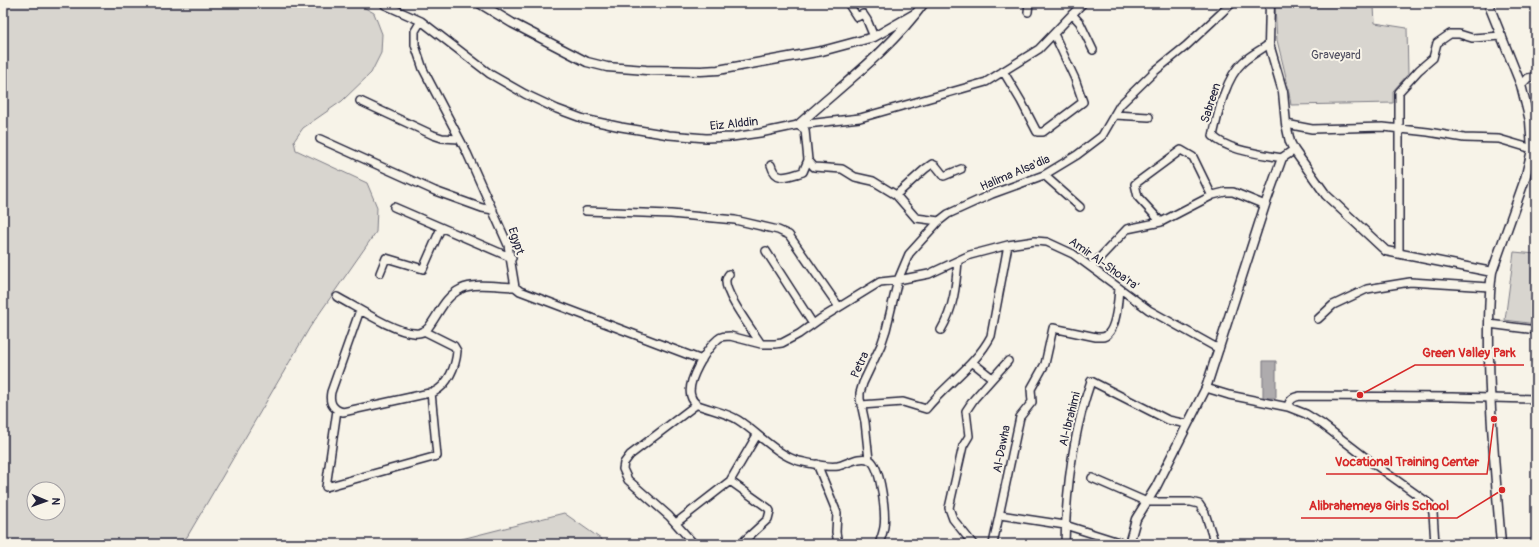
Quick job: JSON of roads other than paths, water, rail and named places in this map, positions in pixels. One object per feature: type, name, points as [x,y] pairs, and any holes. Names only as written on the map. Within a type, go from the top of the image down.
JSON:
[{"type":"street","points":[[479,3],[512,23],[587,62],[607,67],[646,70],[704,71],[733,68],[822,52],[874,36],[916,13]]},
{"type":"street","points":[[848,3],[857,17],[863,14],[868,20],[874,36]]},
{"type":"street","points":[[771,164],[772,172],[776,176],[780,177],[803,172],[808,160],[806,132],[798,125],[893,40],[924,3]]},
{"type":"street","points":[[1028,12],[1029,3]]},
{"type":"street","name":"Eiz Alddin","points":[[385,5],[421,21],[490,74],[525,94],[557,109],[584,119],[668,135],[706,138],[760,133],[798,125],[860,118],[986,82],[1039,50],[1082,3]]},
{"type":"street","name":"Halima Alsa'dia","points":[[898,280],[909,254],[939,221],[948,214],[992,194],[1044,175],[1077,155],[1102,136],[1120,105],[1155,70],[1186,46],[1232,3]]},
{"type":"street","points":[[1270,3],[1269,44],[1283,92],[1286,124],[1290,142],[1326,195],[1386,251],[1492,272]]},
{"type":"street","points":[[1488,3],[1521,85],[1530,120],[1534,150],[1492,272],[1490,287],[1490,398],[1501,544]]},
{"type":"street","points":[[1072,14],[1080,23],[1093,50]]},
{"type":"street","name":"Egypt","points":[[421,21],[415,31],[415,44],[423,69],[460,139],[508,245],[512,258],[513,282],[515,288]]},
{"type":"street","points":[[1003,71],[1021,100],[1037,132],[1043,132],[1083,102],[1076,79],[1054,34]]},
{"type":"street","points":[[1399,253],[1399,92],[1406,83],[1433,58],[1437,43],[1450,34],[1459,34],[1472,38],[1502,36]]},
{"type":"street","name":"Sabreen","points":[[1269,44],[1242,62],[1231,78],[1219,108],[1213,136],[1217,140],[1233,148],[1282,158]]},
{"type":"street","points":[[1521,85],[1528,78],[1536,76]]},
{"type":"street","points":[[360,101],[433,135],[442,138],[460,139]]},
{"type":"street","points":[[1115,115],[1149,117]]},
{"type":"street","points":[[1286,124],[1312,129],[1383,128],[1428,132],[1464,138],[1499,139],[1534,150]]},
{"type":"street","points":[[320,139],[435,191],[482,208],[493,210]]},
{"type":"street","points":[[1161,222],[1138,197],[1135,184],[1181,150],[1192,157],[1213,195]]},
{"type":"street","points":[[1129,544],[1136,519],[1147,502],[1206,388],[1265,205],[1282,158],[1294,150]]},
{"type":"street","points":[[808,160],[814,167],[842,169],[855,177],[871,179],[896,196],[916,218],[939,221]]},
{"type":"street","points":[[896,196],[932,164],[936,166],[944,176],[961,169]]},
{"type":"street","points":[[1044,175],[1080,207]]},
{"type":"street","points":[[1091,267],[1124,231],[1131,228],[1161,222],[1213,195],[1233,192],[1265,205]]},
{"type":"street","points":[[394,207],[512,258]]},
{"type":"street","points":[[586,210],[671,214],[735,220],[778,230],[789,235],[839,307]]},
{"type":"street","points":[[380,273],[386,258],[422,269],[441,228]]},
{"type":"street","name":"Amir Al-Shoa'ra'","points":[[702,360],[718,338],[722,336],[730,336],[761,344],[775,344],[789,340],[880,282],[929,274],[970,255],[1008,245],[1035,241],[1048,242],[1074,254],[1149,310],[1219,349]]},
{"type":"street","points":[[861,405],[903,402],[926,409],[972,362],[986,345],[991,336],[1008,245]]},
{"type":"street","points":[[766,251],[813,324]]},
{"type":"street","points":[[941,330],[952,308],[958,261]]},
{"type":"street","points":[[729,274],[726,280],[730,296],[761,344]]},
{"type":"street","name":"Petra","points":[[869,460],[860,393],[863,382],[881,345],[898,280]]},
{"type":"street","points":[[1318,319],[1333,305],[1367,289],[1410,282],[1490,287]]},
{"type":"street","points":[[337,297],[404,331],[415,334],[424,331],[430,325],[448,297],[462,288],[478,285],[515,288],[702,360],[691,384],[690,391],[691,397],[697,404],[737,420],[793,459],[833,466],[862,458],[869,460],[874,464],[878,473],[882,492],[884,527],[878,544]]},
{"type":"street","name":"Al-Dawha","points":[[993,544],[1020,417],[1032,402],[1031,389],[1045,364],[1053,328],[1096,337],[1104,337],[1108,335],[1114,322],[1119,288]]},
{"type":"street","points":[[360,310],[330,400],[332,406],[343,412],[431,392],[441,388],[453,368],[457,351],[454,346],[424,331]]},
{"type":"street","points":[[1489,324],[1536,330]]},
{"type":"street","points":[[973,544],[953,519],[949,508],[963,446],[970,434],[967,426],[966,411],[974,399],[1008,361]]},
{"type":"street","points":[[972,362],[992,378]]},
{"type":"street","name":"Al-Ibrahimi","points":[[1065,544],[1065,525],[1070,466],[1083,404],[1091,381],[1168,420],[1187,424]]},
{"type":"street","points":[[1206,388],[1229,395],[1288,407],[1306,414],[1322,424],[1374,464],[1424,498],[1430,504],[1433,510],[1435,544]]},
{"type":"street","points":[[337,410],[326,487],[437,456],[431,392]]},
{"type":"street","points":[[1288,407],[1292,399],[1300,396],[1536,399]]},
{"type":"street","points":[[694,544],[676,523],[628,480],[623,466],[630,455],[697,404]]},
{"type":"street","points":[[676,523],[730,480],[757,435]]},
{"type":"street","points":[[817,464],[837,512],[836,532],[838,544]]},
{"type":"street","points":[[1092,478],[1147,502],[1191,502],[1199,504],[1205,513],[1215,544]]},
{"type":"street","points":[[730,480],[768,508],[770,512],[768,519],[745,540]]},
{"type":"street","points":[[1000,515],[1065,525],[1125,544]]},
{"type":"place","name":"Green Valley Park","points":[[1360,395]]},
{"type":"place","name":"Vocational Training Center","points":[[1494,419]]},
{"type":"place","name":"Alibrahemeya Girls School","points":[[1502,490]]},
{"type":"park label","name":"Graveyard","points":[[1336,55]]}]
